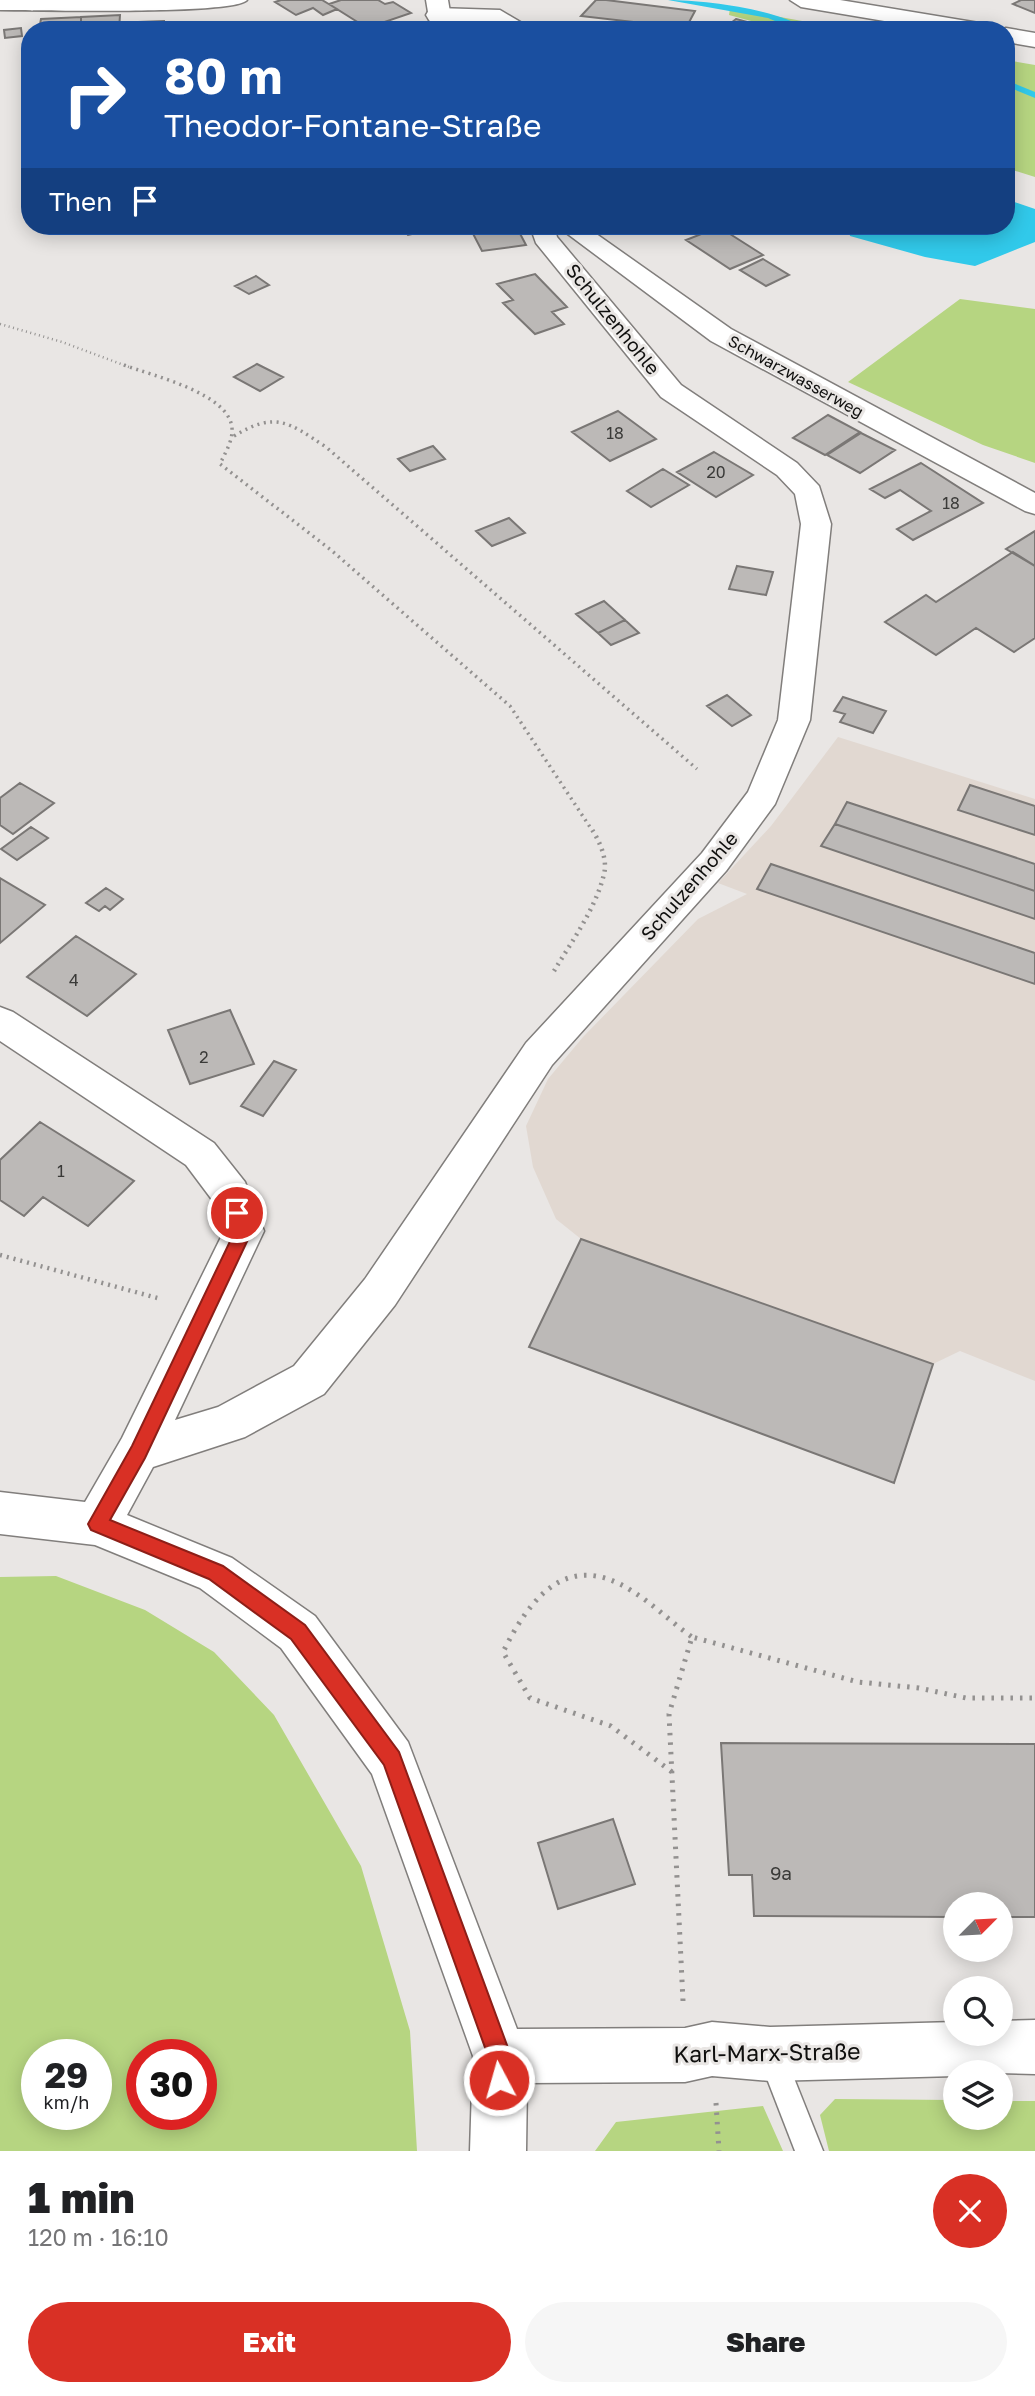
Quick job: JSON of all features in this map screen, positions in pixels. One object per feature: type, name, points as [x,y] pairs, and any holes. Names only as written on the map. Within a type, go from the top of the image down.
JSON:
[{"type":"street","points":[[0,3],[190,3],[236,0]]},
{"type":"street","points":[[801,0],[926,21]]},
{"type":"street","points":[[439,15],[500,17],[507,21]]},
{"type":"street","points":[[1015,37],[1035,40]]},
{"type":"street","name":"Schulzenhohle","points":[[138,1452],[229,1423],[309,1380],[380,1292],[540,1054],[714,862],[763,796],[794,720],[816,524],[808,492],[787,469],[707,418],[671,391],[544,235]]},
{"type":"street","name":"Schwarzwasserweg","points":[[582,235],[721,335],[1035,505]]},
{"type":"street","points":[[0,1022],[200,1154],[231,1194],[244,1231],[138,1452],[97,1524]]},
{"type":"street","points":[[0,1513],[97,1524],[216,1573],[298,1632],[391,1759],[499,2056],[499,2151]]},
{"type":"street","name":"Karl-Marx-Straße","points":[[499,2056],[685,2055],[712,2049],[770,2054],[1035,2047]]},
{"type":"lane","points":[[770,2054],[809,2151]]},
{"type":"path","points":[[0,324],[144,370],[212,398],[230,415],[234,436]]},
{"type":"path","points":[[540,1054],[548,981],[583,922],[605,872],[600,842],[510,706],[331,550],[220,464],[234,436],[258,421],[281,419],[326,447],[697,769]]},
{"type":"path","points":[[0,1255],[206,1311]]},
{"type":"path","points":[[673,1772],[611,1727],[530,1698],[503,1652],[519,1618],[554,1580],[581,1574],[622,1585],[692,1637],[858,1682],[919,1688],[966,1698],[1035,1698]]},
{"type":"path","points":[[685,2055],[669,1714],[692,1637]]},
{"type":"shaded area","points":[[838,737],[1035,799],[1035,1381],[960,1351],[933,1364],[581,1239],[556,1219],[533,1167],[526,1126],[548,1079],[583,1037],[698,919],[747,894],[718,883],[771,826]]},
{"type":"green space","points":[[730,8],[802,21],[751,21],[729,15]]},
{"type":"green space","points":[[1015,62],[1035,65],[1035,177],[1015,171]]},
{"type":"green space","points":[[960,299],[1035,309],[1035,463],[983,445],[848,382]]},
{"type":"green space","points":[[56,1576],[145,1610],[214,1652],[274,1715],[361,1866],[410,2031],[417,2151],[0,2151],[0,1577]]},
{"type":"green space","points":[[835,2099],[943,2100],[943,2130],[1013,2130],[1013,2101],[1035,2101],[1035,2151],[829,2151],[820,2115]]},
{"type":"green space","points":[[763,2106],[783,2151],[595,2151],[616,2122]]},
{"type":"water","points":[[1015,202],[1035,209],[1035,242],[975,266],[925,257],[850,236],[1015,235]]},
{"type":"building","points":[[322,0],[337,9],[323,15],[313,8],[296,15],[275,2]]},
{"type":"building","points":[[341,0],[378,0],[385,4],[393,2],[411,13],[388,21],[356,21],[329,4]]},
{"type":"building","points":[[596,0],[695,11],[690,21],[625,21],[581,16]]},
{"type":"building","points":[[1021,0],[1035,0],[1035,13],[1013,4]]},
{"type":"building","points":[[120,15],[120,21],[81,21],[81,17]]},
{"type":"building","points":[[81,17],[81,21],[41,21]]},
{"type":"building","points":[[21,28],[21,36],[5,38],[4,30]]},
{"type":"building","points":[[474,235],[521,235],[526,245],[482,251]]},
{"type":"building","points":[[699,235],[732,235],[763,255],[730,269],[686,240]]},
{"type":"building","points":[[763,259],[789,275],[766,286],[740,270]]},
{"type":"building","points":[[535,274],[567,307],[552,312],[564,324],[535,334],[503,303],[513,300],[497,284]]},
{"type":"building","points":[[256,276],[269,285],[249,294],[235,286]]},
{"type":"building","points":[[257,364],[283,377],[260,391],[234,377]]},
{"type":"building","points":[[618,411],[656,439],[610,461],[572,432]]},
{"type":"building","points":[[828,415],[860,432],[825,455],[793,438]]},
{"type":"building","points":[[861,433],[895,450],[860,473],[827,455]]},
{"type":"building","points":[[433,446],[445,459],[410,471],[398,459]]},
{"type":"building","points":[[714,452],[753,475],[716,497],[677,472]]},
{"type":"building","points":[[921,463],[983,503],[913,540],[897,529],[931,511],[900,490],[885,498],[870,489]]},
{"type":"building","points":[[663,469],[689,485],[651,507],[627,491]]},
{"type":"building","points":[[509,518],[525,533],[492,546],[476,531]]},
{"type":"building","points":[[1035,531],[1035,566],[1006,549]]},
{"type":"building","points":[[1013,552],[1035,566],[1035,638],[1014,652],[976,628],[936,655],[885,622],[926,595],[936,602]]},
{"type":"building","points":[[737,566],[773,572],[766,595],[729,589]]},
{"type":"building","points":[[604,601],[625,620],[598,633],[576,614]]},
{"type":"building","points":[[625,620],[639,633],[611,645],[598,633]]},
{"type":"building","points":[[727,695],[751,715],[732,726],[707,706]]},
{"type":"building","points":[[843,697],[886,711],[873,733],[840,722],[845,714],[834,711]]},
{"type":"building","points":[[20,783],[54,803],[13,834],[0,825],[0,798]]},
{"type":"building","points":[[970,785],[1035,806],[1035,835],[958,810]]},
{"type":"building","points":[[847,802],[1035,864],[1035,891],[835,824]]},
{"type":"building","points":[[835,824],[1035,891],[1035,919],[821,846]]},
{"type":"building","points":[[31,827],[48,838],[17,860],[1,849]]},
{"type":"building","points":[[771,864],[1035,953],[1035,984],[757,889]]},
{"type":"building","points":[[0,878],[45,905],[0,943]]},
{"type":"building","points":[[106,888],[123,899],[110,910],[105,906],[99,911],[86,903]]},
{"type":"building","points":[[76,936],[136,974],[87,1016],[27,977]]},
{"type":"building","points":[[230,1010],[254,1064],[190,1084],[168,1030]]},
{"type":"building","points":[[274,1061],[296,1070],[263,1116],[241,1106]]},
{"type":"building","points":[[40,1122],[134,1181],[88,1226],[43,1197],[24,1216],[0,1200],[0,1160]]},
{"type":"building","points":[[581,1239],[933,1364],[894,1483],[529,1347]]},
{"type":"building","points":[[721,1743],[1035,1744],[1035,1917],[1013,1917],[1013,1892],[943,1892],[943,1917],[754,1916],[752,1875],[729,1875]]},
{"type":"building","points":[[613,1819],[635,1884],[558,1909],[538,1843]]},
{"type":"waterway","points":[[672,0],[770,16],[782,21]]},
{"type":"waterway","points":[[1015,87],[1035,95]]},
{"type":"route","points":[[237,1213],[244,1231],[138,1452],[97,1524],[216,1573],[298,1632],[391,1759],[499,2056],[499,2080]]}]
